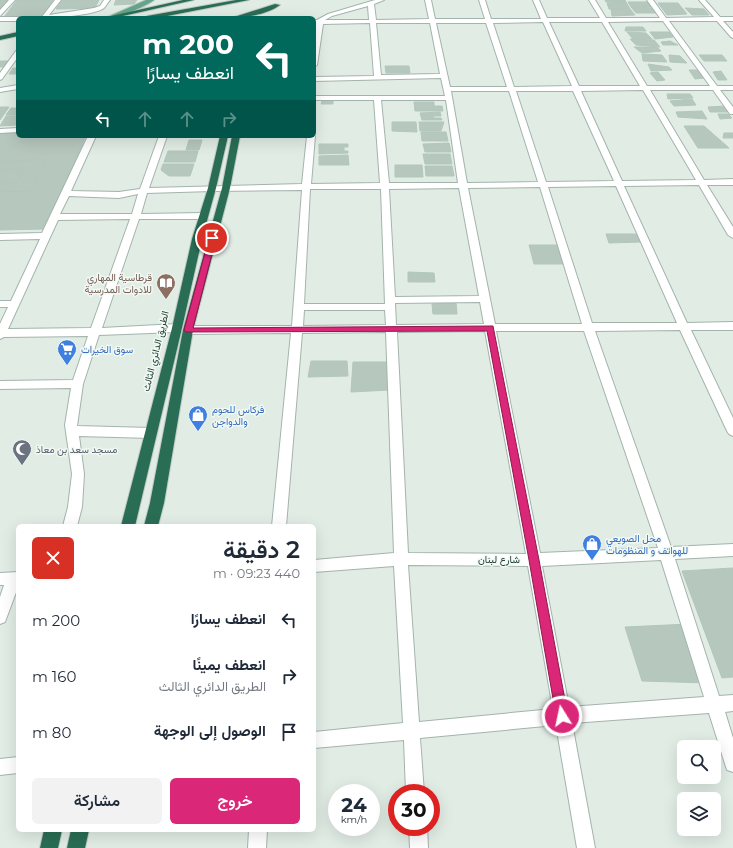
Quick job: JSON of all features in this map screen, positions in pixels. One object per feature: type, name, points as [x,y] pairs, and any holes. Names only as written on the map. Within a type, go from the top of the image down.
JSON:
[{"type":"highway","points":[[113,16],[191,0]]},
{"type":"highway","points":[[158,16],[242,0]]},
{"type":"highway","points":[[266,16],[279,3]]},
{"type":"highway","points":[[242,16],[258,12],[279,3]]},
{"type":"highway","points":[[0,38],[16,34]]},
{"type":"highway","points":[[0,45],[12,43]]},
{"type":"highway","name":"الطريق الدائري الثالث","points":[[128,524],[224,138]]},
{"type":"highway","points":[[151,524],[188,330],[226,188],[236,138]]},
{"type":"highway","points":[[49,848],[53,832]]},
{"type":"highway","points":[[76,848],[80,832]]},
{"type":"main road","points":[[113,16],[151,0]]},
{"type":"street","points":[[0,14],[12,0]]},
{"type":"street","points":[[46,16],[58,0]]},
{"type":"street","points":[[57,16],[95,10],[102,7],[107,0]]},
{"type":"street","points":[[316,22],[330,15],[381,0]]},
{"type":"street","points":[[428,0],[448,93],[463,186],[491,328],[586,848]]},
{"type":"street","points":[[482,0],[544,184],[588,328],[666,552],[733,764]]},
{"type":"street","points":[[536,0],[684,327],[733,430]]},
{"type":"street","points":[[592,0],[644,89],[733,235]]},
{"type":"street","points":[[650,0],[733,112]]},
{"type":"street","points":[[702,0],[733,36]]},
{"type":"street","points":[[371,3],[374,21],[378,78]]},
{"type":"street","points":[[0,19],[16,18]]},
{"type":"street","points":[[316,22],[733,19]]},
{"type":"street","points":[[0,78],[16,55]]},
{"type":"street","points":[[316,79],[444,76]]},
{"type":"street","points":[[0,90],[16,87]]},
{"type":"street","points":[[316,98],[377,98],[511,89],[576,90],[733,88]]},
{"type":"street","points":[[377,98],[385,186],[401,559],[415,784]]},
{"type":"street","points":[[0,131],[16,130]]},
{"type":"street","points":[[91,138],[0,334],[96,332],[177,328]]},
{"type":"street","points":[[70,524],[75,506],[78,474],[71,425],[77,384],[162,138]]},
{"type":"street","points":[[279,524],[299,307],[306,187],[311,138]]},
{"type":"street","points":[[66,193],[119,195],[212,188],[733,182]]},
{"type":"street","points":[[55,217],[204,216]]},
{"type":"street","points":[[0,237],[46,236]]},
{"type":"street","points":[[299,307],[485,299]]},
{"type":"street","points":[[0,304],[14,304]]},
{"type":"street","points":[[188,330],[390,330],[733,326]]},
{"type":"street","points":[[0,385],[77,384]]},
{"type":"street","points":[[72,431],[151,433]]},
{"type":"street","name":"شارع لبنان","points":[[316,566],[401,559],[534,560],[666,552],[733,550]]},
{"type":"street","points":[[0,617],[11,578]]},
{"type":"street","points":[[316,740],[562,716],[733,703]]},
{"type":"street","points":[[0,767],[16,765]]},
{"type":"street","points":[[257,848],[258,832]]},
{"type":"street","points":[[418,836],[419,848]]},
{"type":"building","points":[[0,0],[8,0],[0,10]]},
{"type":"building","points":[[17,0],[53,0],[42,16],[4,17]]},
{"type":"building","points":[[62,0],[99,0],[95,8],[56,9]]},
{"type":"building","points":[[116,0],[137,0],[134,4],[114,5]]},
{"type":"building","points":[[605,0],[625,0],[626,2],[606,2]]},
{"type":"building","points":[[626,2],[630,9],[609,9],[607,3]]},
{"type":"building","points":[[628,2],[648,2],[652,7],[631,7]]},
{"type":"building","points":[[658,3],[678,3],[687,14],[667,15]]},
{"type":"building","points":[[631,7],[653,8],[656,13],[636,13]]},
{"type":"building","points":[[685,8],[704,9],[709,15],[692,15]]},
{"type":"building","points":[[611,9],[630,9],[635,15],[612,16]]},
{"type":"building","points":[[626,27],[643,27],[646,31],[625,31]]},
{"type":"building","points":[[627,32],[646,33],[652,39],[633,39]]},
{"type":"building","points":[[650,32],[669,32],[673,37],[655,39]]},
{"type":"building","points":[[630,39],[654,40],[660,47],[636,45]]},
{"type":"building","points":[[670,41],[678,45],[663,45],[661,42]]},
{"type":"building","points":[[634,47],[657,47],[661,51],[642,53]]},
{"type":"building","points":[[642,54],[662,55],[667,62],[643,61]]},
{"type":"building","points":[[669,55],[680,56],[687,63],[670,62]]},
{"type":"building","points":[[699,55],[722,55],[727,61],[704,61]]},
{"type":"building","points":[[0,61],[11,61],[6,67],[0,67]]},
{"type":"building","points":[[648,64],[669,67],[672,70],[651,71]]},
{"type":"building","points":[[385,66],[409,66],[410,73],[386,73]]},
{"type":"building","points":[[13,68],[16,68],[16,74],[9,74]]},
{"type":"building","points":[[689,70],[699,70],[704,78],[695,79]]},
{"type":"building","points":[[721,71],[727,80],[718,80],[713,72]]},
{"type":"building","points":[[658,72],[665,80],[657,81],[650,73]]},
{"type":"building","points":[[667,94],[690,94],[693,98],[668,99]]},
{"type":"building","points":[[692,99],[696,105],[674,106],[670,101]]},
{"type":"building","points":[[322,101],[333,101],[333,104],[321,104]]},
{"type":"building","points":[[414,102],[434,102],[434,106],[442,106],[443,111],[415,111]]},
{"type":"building","points":[[725,106],[729,112],[710,112],[708,107]]},
{"type":"building","points":[[0,107],[9,107],[0,120]]},
{"type":"building","points":[[11,108],[16,108],[16,115],[6,115]]},
{"type":"building","points":[[702,111],[707,119],[678,117],[676,112]]},
{"type":"building","points":[[440,112],[441,116],[433,116],[434,118],[441,118],[442,120],[422,120],[420,113]]},
{"type":"building","points":[[718,114],[728,114],[732,118],[720,119]]},
{"type":"building","points":[[6,116],[16,116],[16,125],[0,126]]},
{"type":"building","points":[[392,122],[416,122],[417,132],[392,131]]},
{"type":"building","points":[[419,122],[444,122],[441,131],[420,131]]},
{"type":"building","points":[[684,126],[704,126],[729,148],[698,148]]},
{"type":"building","points":[[421,132],[446,132],[448,141],[422,141]]},
{"type":"building","points":[[0,133],[16,133],[16,138],[85,138],[45,229],[0,230]]},
{"type":"building","points":[[724,133],[733,133],[733,138],[723,138]]},
{"type":"building","points":[[189,140],[202,140],[199,150],[186,150]]},
{"type":"building","points":[[449,143],[451,152],[425,152],[423,144]]},
{"type":"building","points":[[319,144],[348,144],[348,147],[344,147],[344,151],[348,151],[348,153],[319,154]]},
{"type":"building","points":[[168,151],[198,151],[195,162],[164,162]]},
{"type":"building","points":[[423,154],[450,154],[452,164],[425,164]]},
{"type":"building","points":[[348,155],[349,165],[319,165],[319,156]]},
{"type":"building","points":[[46,160],[30,192],[0,191],[0,183],[17,183],[25,169],[0,169],[0,162]]},
{"type":"building","points":[[163,164],[194,164],[190,176],[169,176],[161,170]]},
{"type":"building","points":[[395,165],[422,165],[423,177],[395,177]]},
{"type":"building","points":[[425,166],[452,166],[454,176],[426,176]]},
{"type":"building","points":[[606,234],[636,234],[641,242],[609,243]]},
{"type":"building","points":[[529,245],[559,245],[564,264],[534,264]]},
{"type":"building","points":[[408,272],[434,273],[435,282],[408,282]]},
{"type":"building","points":[[456,303],[457,314],[433,314],[432,304]]},
{"type":"building","points":[[311,361],[347,361],[348,376],[308,377]]},
{"type":"building","points":[[353,362],[387,362],[390,390],[351,392]]},
{"type":"building","points":[[733,568],[733,677],[722,678],[682,571]]},
{"type":"building","points":[[689,624],[708,683],[642,681],[625,627]]},
{"type":"place","name":"قرطاسية المهاري للادوات المدرسية","points":[[166,300]]},
{"type":"place","name":"سوق الخيرات","points":[[67,366]]},
{"type":"place","name":"فركاس للحوم والدواجن","points":[[198,432]]},
{"type":"place","name":"مسجد سعد بن معاذ","points":[[22,466]]},
{"type":"place","name":"محل الصويعي للهواتف و المنظومات","points":[[592,561]]},
{"type":"route","points":[[212,238],[188,330],[390,330],[491,328],[562,716]]}]
